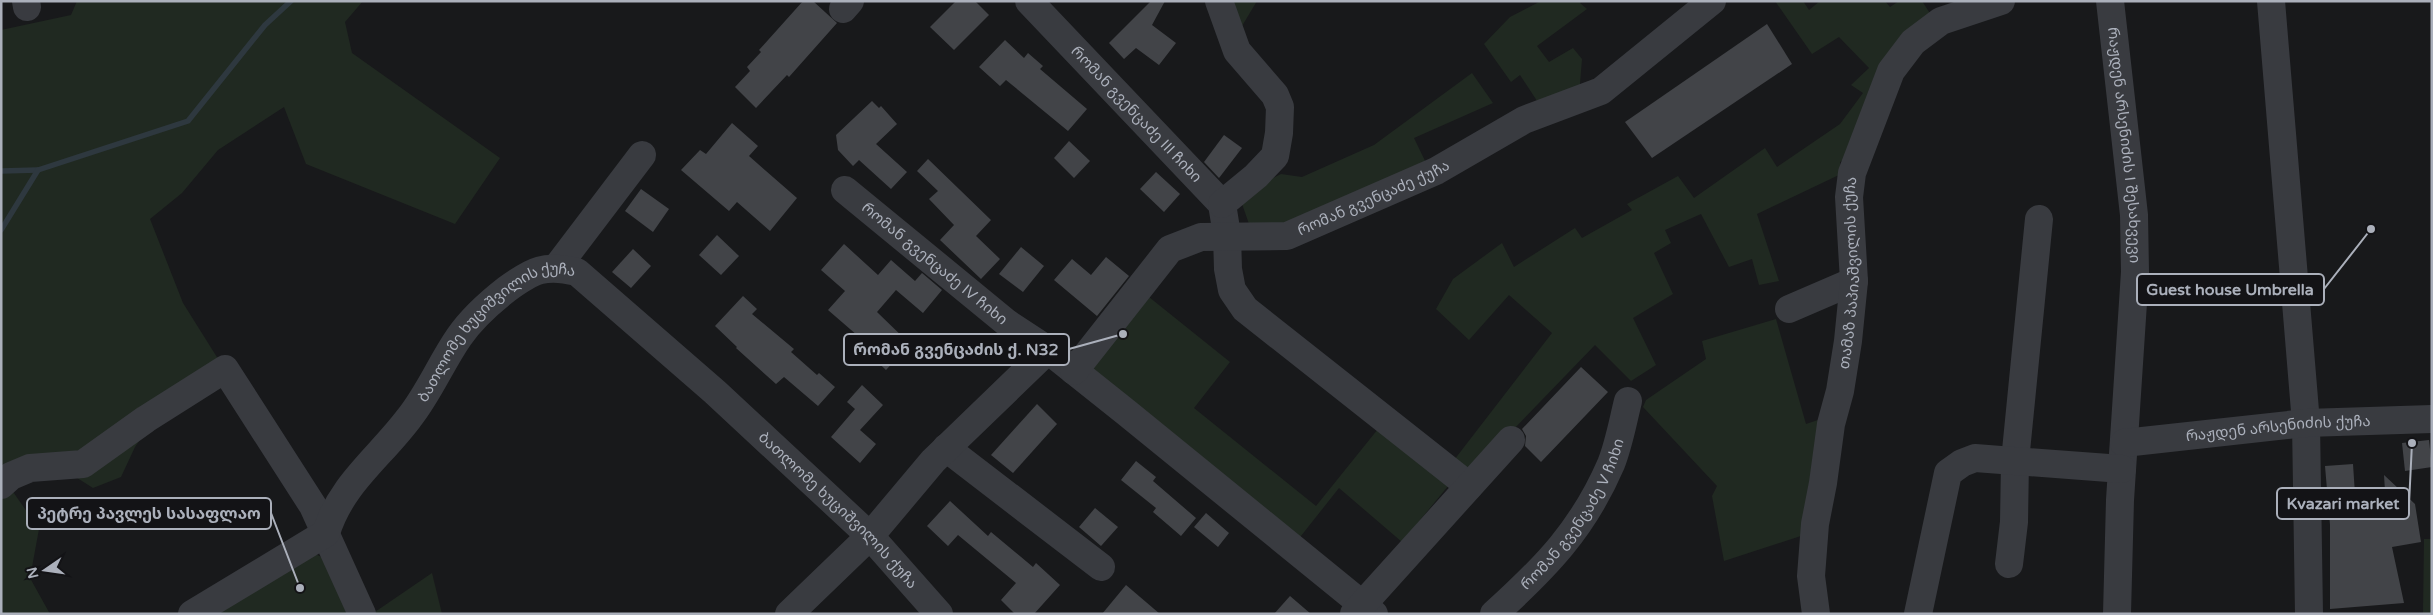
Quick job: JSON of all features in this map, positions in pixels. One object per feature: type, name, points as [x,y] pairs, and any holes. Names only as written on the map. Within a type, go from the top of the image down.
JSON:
[{"type":"street","name":"რომან გვენცაძე III ჩიხი","points":[[1030,1],[1222,204]]},
{"type":"street","points":[[1219,1],[1237,51],[1275,95],[1280,107],[1280,133],[1275,156],[1256,176],[1222,204],[1227,235],[1228,269],[1232,290],[1245,309],[1469,486]]},
{"type":"street","name":"რომან გვენცაძე ქუჩა","points":[[1074,371],[1170,249],[1201,237],[1227,235],[1287,236],[1436,171],[1524,120],[1590,97],[1601,91],[1712,1]]},
{"type":"street","name":"თამაზ პაპიაშვილის ქუჩა","points":[[1816,614],[1811,576],[1815,524],[1824,483],[1831,424],[1846,358],[1854,281],[1848,197],[1852,173],[1891,71],[1912,42],[1941,21],[2001,1]]},
{"type":"street","name":"რაჟდენ არსენიძის I შესახვევი","points":[[2110,1],[2134,215],[2135,272],[2123,456],[2117,614]]},
{"type":"street","points":[[2271,1],[2306,423],[2309,614]]},
{"type":"street","points":[[557,267],[642,155]]},
{"type":"street","name":"რომან გვენცაძე IV ჩიხი","points":[[845,190],[1008,323],[1048,350],[1074,371]]},
{"type":"street","points":[[2009,564],[2014,522],[2015,461],[2039,219]]},
{"type":"street","name":"ბათლომე ხუციშვილის ქუჩა","points":[[326,534],[332,514],[346,489],[410,418],[460,336],[480,312],[517,282],[537,271],[557,267],[577,272],[715,392],[870,536],[939,614]]},
{"type":"street","points":[[1789,309],[1854,281]]},
{"type":"street","points":[[789,614],[870,536],[946,448],[1048,350]]},
{"type":"street","points":[[1,485],[11,476],[30,468],[83,464],[146,419],[225,369],[313,506],[362,614]]},
{"type":"street","points":[[1074,371],[1364,611],[1469,486],[1511,440]]},
{"type":"street","name":"რომან გვენცაძე V ჩიხი","points":[[1494,614],[1549,562],[1590,506],[1611,462],[1628,401]]},
{"type":"street","name":"რაჟდენ არსენიძის ქუჩა","points":[[1918,614],[1948,473],[1962,463],[1975,458],[2015,461],[2123,456],[2306,423],[2432,419]]},
{"type":"street","points":[[946,448],[1101,567]]},
{"type":"street","points":[[192,614],[326,534]]},
{"type":"shaded area","points":[[77,1],[363,1],[345,22],[352,53],[500,158],[455,224],[306,164],[284,107],[218,150],[182,193],[150,219],[183,303],[220,362],[152,422],[135,447],[121,477],[93,488],[52,462],[9,486],[39,529],[30,578],[50,614],[1,614],[1,30],[71,15]]},
{"type":"shaded area","points":[[1222,1],[1257,1],[1236,36]]},
{"type":"shaded area","points":[[1541,1],[1582,1],[1580,3],[1587,9],[1537,46],[1549,62],[1573,48],[1582,59],[1579,96],[1541,107],[1520,75],[1511,82],[1484,44],[1510,17]]},
{"type":"shaded area","points":[[1775,1],[1803,1],[1809,10],[1820,1],[1885,1],[1890,7],[1899,1],[1922,1],[1933,18],[1855,152],[1840,162],[1841,174],[1757,214],[1779,281],[1759,285],[1752,259],[1729,267],[1701,214],[1665,230],[1671,243],[1654,253],[1673,294],[1633,318],[1656,365],[1631,381],[1595,345],[1511,432],[1465,475],[1451,464],[1552,333],[1509,295],[1469,340],[1436,309],[1453,279],[1502,243],[1514,267],[1575,228],[1582,238],[1632,210],[1627,204],[1678,176],[1694,198],[1765,148],[1777,167],[1840,124],[1863,93],[1851,85],[1869,68],[1839,37],[1812,54]]},
{"type":"shaded area","points":[[1472,73],[1493,103],[1414,138],[1428,167],[1280,229],[1249,224],[1241,201],[1255,187],[1281,174],[1302,177],[1374,145]]},
{"type":"shaded area","points":[[1144,293],[1230,362],[1194,408],[1316,506],[1382,424],[1453,480],[1402,542],[1339,488],[1297,541],[1091,369]]},
{"type":"shaded area","points":[[1776,319],[1806,424],[1818,420],[1810,533],[1724,561],[1712,496],[1717,486],[1643,407],[1646,400],[1706,359],[1702,341]]},
{"type":"shaded area","points":[[2424,539],[2432,539],[2432,614],[2423,614]]},
{"type":"shaded area","points":[[313,553],[328,560],[355,614],[212,614]]},
{"type":"shaded area","points":[[432,573],[442,614],[372,614]]},
{"type":"building","points":[[803,1],[813,1],[837,23],[789,77],[787,75],[756,108],[735,87],[750,71],[747,67],[761,52],[759,50]]},
{"type":"building","points":[[956,1],[975,1],[989,15],[954,50],[930,27]]},
{"type":"building","points":[[1151,1],[1165,1],[1152,25],[1176,43],[1159,65],[1136,48],[1124,59],[1109,43]]},
{"type":"building","points":[[1767,24],[1792,64],[1652,158],[1625,122]]},
{"type":"building","points":[[1005,40],[1024,58],[1028,53],[1043,66],[1040,69],[1087,109],[1068,131],[1006,80],[1000,86],[979,67]]},
{"type":"building","points":[[872,101],[879,108],[881,106],[897,124],[876,144],[907,172],[891,189],[859,160],[853,166],[838,150],[836,135]]},
{"type":"building","points":[[732,123],[758,146],[749,156],[797,198],[770,231],[737,202],[729,211],[681,170],[700,150],[706,154]]},
{"type":"building","points":[[1224,135],[1242,148],[1219,178],[1204,162]]},
{"type":"building","points":[[1069,141],[1090,161],[1074,178],[1054,158]]},
{"type":"building","points":[[928,159],[991,220],[976,236],[1000,259],[981,279],[940,240],[954,225],[929,199],[938,191],[917,171]]},
{"type":"building","points":[[1156,172],[1180,194],[1164,212],[1140,189]]},
{"type":"building","points":[[641,189],[669,209],[653,232],[625,211]]},
{"type":"building","points":[[717,235],[739,256],[721,275],[699,255]]},
{"type":"building","points":[[844,244],[878,275],[891,260],[915,281],[922,273],[942,290],[923,313],[896,290],[877,312],[910,344],[886,370],[861,346],[865,342],[828,310],[845,291],[821,270]]},
{"type":"building","points":[[1021,247],[1044,266],[1023,292],[999,274]]},
{"type":"building","points":[[633,249],[651,266],[631,288],[612,272]]},
{"type":"building","points":[[1106,257],[1129,276],[1097,316],[1054,280],[1072,259],[1091,275]]},
{"type":"building","points":[[743,296],[757,309],[752,314],[794,349],[791,352],[817,375],[819,373],[835,387],[818,406],[784,377],[776,384],[715,326]]},
{"type":"building","points":[[1581,367],[1608,392],[1541,462],[1525,446],[1526,436],[1522,429]]},
{"type":"building","points":[[862,385],[883,405],[860,430],[876,444],[860,463],[831,437],[855,409],[847,402]]},
{"type":"building","points":[[1037,404],[1057,424],[1013,473],[991,455]]},
{"type":"building","points":[[2429,440],[2432,467],[2405,471],[2402,443]]},
{"type":"building","points":[[1136,461],[1156,477],[1153,481],[1196,518],[1181,536],[1153,512],[1156,508],[1121,480]]},
{"type":"building","points":[[2353,464],[2355,494],[2385,491],[2384,475],[2415,504],[2421,542],[2392,547],[2404,603],[2330,609],[2330,525],[2325,466]]},
{"type":"building","points":[[950,501],[988,536],[991,532],[1033,567],[1036,563],[1060,585],[1034,614],[1015,614],[1001,600],[1016,583],[958,535],[948,546],[927,526]]},
{"type":"building","points":[[1095,508],[1118,527],[1101,546],[1079,527]]},
{"type":"building","points":[[1206,513],[1229,533],[1218,547],[1194,527]]},
{"type":"building","points":[[1126,585],[1160,614],[1102,614]]},
{"type":"building","points":[[1290,596],[1311,614],[1274,614]]},
{"type":"waterway","points":[[1,230],[38,170],[188,121],[265,25],[291,1]]},
{"type":"waterway","points":[[1,171],[38,170]]},
{"type":"place","name":"Guest house Umbrella","points":[[2371,229]]},
{"type":"place","name":"რომან გვენცაძის ქ. N32","points":[[1123,334]]},
{"type":"place","name":"Kvazari market","points":[[2412,443]]},
{"type":"place","name":"პეტრე პავლეს სასაფლაო","points":[[300,588]]}]
